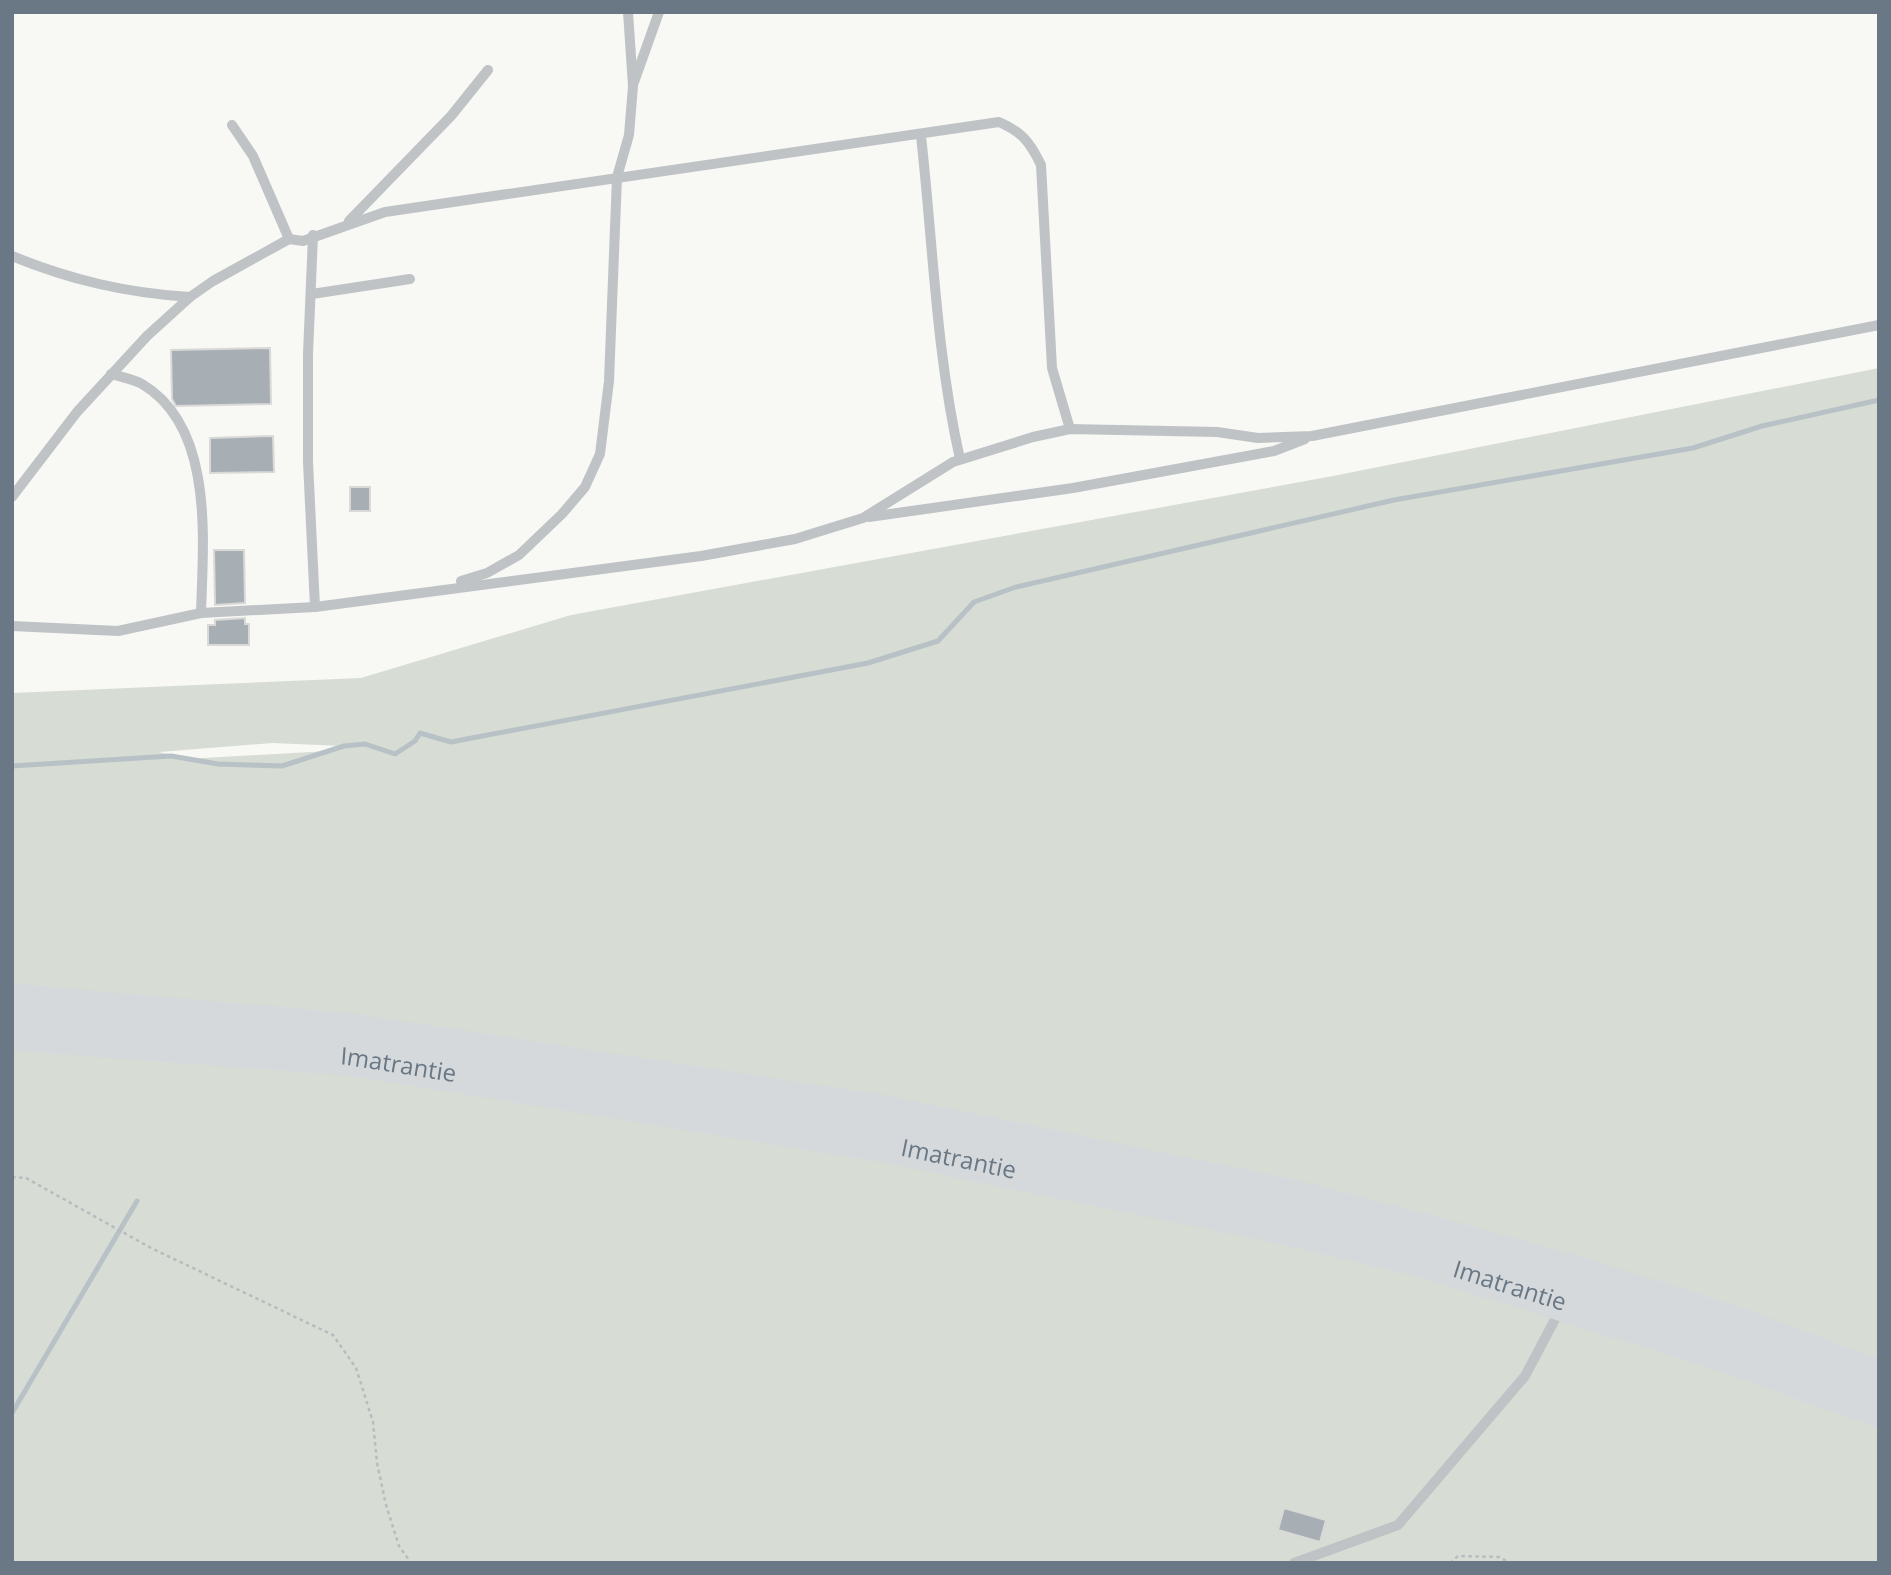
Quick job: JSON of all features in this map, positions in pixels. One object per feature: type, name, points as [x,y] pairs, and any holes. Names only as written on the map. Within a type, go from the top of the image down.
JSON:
[{"type":"highway","name":"Imatrantie","points":[[12,1002],[353,1032],[886,1114],[1292,1198],[1430,1234],[1583,1276],[1722,1321],[1879,1379]]},
{"type":"highway","name":"Imatrantie","points":[[12,1032],[349,1057],[879,1143],[1284,1226],[1423,1259],[1724,1353],[1879,1409]]},
{"type":"lane","points":[[435,589],[487,573],[519,555],[562,514],[584,487],[600,454],[609,381],[617,177],[629,135],[633,86],[628,12]]},
{"type":"lane","points":[[633,86],[659,12]]},
{"type":"lane","points":[[346,224],[378,194],[419,146],[452,116],[488,70]]},
{"type":"lane","points":[[12,497],[77,412],[111,374],[190,297],[213,281],[289,239],[303,241],[313,235],[385,212],[999,122],[1018,130],[1030,141],[1041,165],[1052,368],[1070,429]]},
{"type":"lane","points":[[232,125],[253,156],[289,239]]},
{"type":"lane","points":[[921,135],[940,338],[949,411],[960,459]]},
{"type":"lane","points":[[313,235],[308,354],[308,462],[315,607]]},
{"type":"lane","points":[[12,256],[92,285],[148,294],[190,297]]},
{"type":"lane","points":[[312,294],[410,279]]},
{"type":"lane","points":[[12,626],[117,631],[201,613],[315,607],[435,589],[701,556],[795,539],[863,518],[1022,496],[1261,454],[1312,436],[1879,325]]},
{"type":"lane","points":[[111,374],[141,384],[161,400],[181,425],[201,487],[201,613]]},
{"type":"lane","points":[[863,518],[960,459],[1070,429],[1217,432],[1258,438],[1312,436]]},
{"type":"lane","points":[[1294,1563],[1398,1525],[1525,1376],[1565,1302]]},
{"type":"path","points":[[12,1177],[26,1178],[151,1248],[333,1335],[356,1368],[373,1422],[377,1463],[386,1505],[400,1546],[411,1563]]},
{"type":"path","points":[[1450,1563],[1458,1556],[1499,1557],[1510,1563]]},
{"type":"shaded area","points":[[1879,368],[1879,1563],[12,1563],[12,693],[361,678],[571,615],[1333,476]],"holes":[[[272,743],[343,746],[329,751],[186,759],[159,752]]]},
{"type":"building","points":[[270,348],[271,404],[176,406],[172,399],[171,350]]},
{"type":"building","points":[[273,436],[274,472],[210,473],[210,438]]},
{"type":"building","points":[[350,487],[370,487],[370,511],[350,511]]},
{"type":"building","points":[[214,550],[244,550],[245,603],[215,605]]},
{"type":"building","points":[[245,618],[245,624],[249,624],[249,645],[208,645],[208,625],[215,625],[215,620]]},
{"type":"building","points":[[1284,1508],[1326,1520],[1320,1542],[1278,1530]]},
{"type":"waterway","points":[[12,766],[171,756],[218,764],[282,766],[344,746],[365,744],[395,754],[415,741],[420,733],[451,742],[868,663],[938,641],[974,602],[1016,587],[1394,500],[1693,448],[1762,426],[1879,400]]},
{"type":"waterway","points":[[12,1413],[137,1201]]}]
